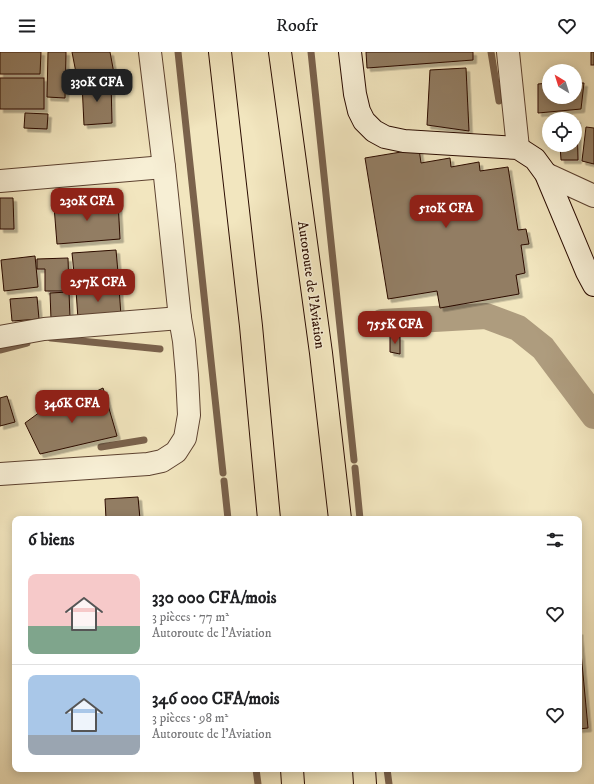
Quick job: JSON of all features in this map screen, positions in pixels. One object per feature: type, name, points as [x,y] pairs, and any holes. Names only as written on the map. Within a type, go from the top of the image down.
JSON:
[{"type":"highway","points":[[220,52],[251,326],[269,516]]},
{"type":"highway","name":"Autoroute de l'Aviation","points":[[280,52],[321,353],[340,516]]},
{"type":"highway","points":[[292,772],[293,784]]},
{"type":"highway","points":[[364,772],[365,784]]},
{"type":"street","points":[[0,474],[148,464],[162,461],[176,452],[185,438],[189,415],[187,375],[150,52]]},
{"type":"street","points":[[350,52],[355,94],[359,111],[364,121],[385,137],[404,141],[518,148],[535,159],[546,174],[587,272],[594,285]]},
{"type":"street","points":[[508,52],[518,148]]},
{"type":"street","points":[[0,181],[164,167]]},
{"type":"street","points":[[546,174],[594,196]]},
{"type":"street","points":[[0,338],[44,329],[180,318]]},
{"type":"building","points":[[0,52],[41,52],[40,74],[0,74]]},
{"type":"building","points":[[48,52],[66,52],[65,98],[47,97]]},
{"type":"building","points":[[72,52],[110,52],[115,79],[77,78]]},
{"type":"building","points":[[366,52],[473,52],[473,60],[367,68]]},
{"type":"building","points":[[591,52],[594,52],[594,65],[591,65]]},
{"type":"building","points":[[466,68],[469,131],[427,125],[430,70]]},
{"type":"building","points":[[0,78],[44,78],[44,109],[0,109]]},
{"type":"building","points":[[111,81],[112,123],[84,125],[82,83]]},
{"type":"building","points":[[582,83],[584,83],[582,100]]},
{"type":"building","points":[[538,84],[542,84],[542,104],[582,104],[581,109],[538,113]]},
{"type":"building","points":[[25,113],[48,114],[47,129],[24,128]]},
{"type":"building","points":[[586,127],[594,128],[594,164],[582,161]]},
{"type":"building","points":[[419,149],[421,163],[450,158],[451,167],[479,162],[480,171],[508,167],[518,230],[526,229],[529,244],[521,245],[525,273],[516,275],[519,294],[440,308],[437,291],[388,299],[365,158]]},
{"type":"building","points":[[560,152],[578,152],[578,160],[561,160]]},
{"type":"building","points":[[0,198],[13,198],[14,229],[0,229]]},
{"type":"building","points":[[118,201],[120,239],[57,244],[54,206]]},
{"type":"building","points":[[116,250],[119,284],[83,286],[83,282],[75,283],[72,253]]},
{"type":"building","points":[[35,256],[38,287],[4,291],[1,260]]},
{"type":"building","points":[[68,258],[69,291],[45,291],[45,269],[37,269],[37,259]]},
{"type":"building","points":[[119,287],[121,316],[78,319],[76,290]]},
{"type":"building","points":[[69,292],[70,318],[51,319],[50,293]]},
{"type":"building","points":[[37,297],[39,319],[12,321],[10,299]]},
{"type":"building","points":[[390,336],[400,337],[400,354],[390,352]]},
{"type":"building","points":[[103,388],[117,436],[40,454],[25,423],[59,398],[58,410]]},
{"type":"building","points":[[7,396],[15,422],[0,426],[0,398]]},
{"type":"building","points":[[138,497],[140,516],[106,516],[105,499]]},
{"type":"building","points":[[582,663],[588,728],[582,729]]},
{"type":"waterway","points":[[178,52],[223,473]]},
{"type":"waterway","points":[[311,52],[354,460]]},
{"type":"waterway","points":[[491,52],[499,101]]},
{"type":"waterway","points":[[382,322],[486,316],[518,328],[543,348],[594,416]]},
{"type":"waterway","points":[[51,338],[160,349]]},
{"type":"waterway","points":[[0,350],[27,343]]},
{"type":"waterway","points":[[101,447],[144,440]]},
{"type":"waterway","points":[[355,468],[360,516]]},
{"type":"waterway","points":[[224,481],[228,516]]},
{"type":"waterway","points":[[256,772],[258,784]]},
{"type":"waterway","points":[[387,772],[389,784]]}]
